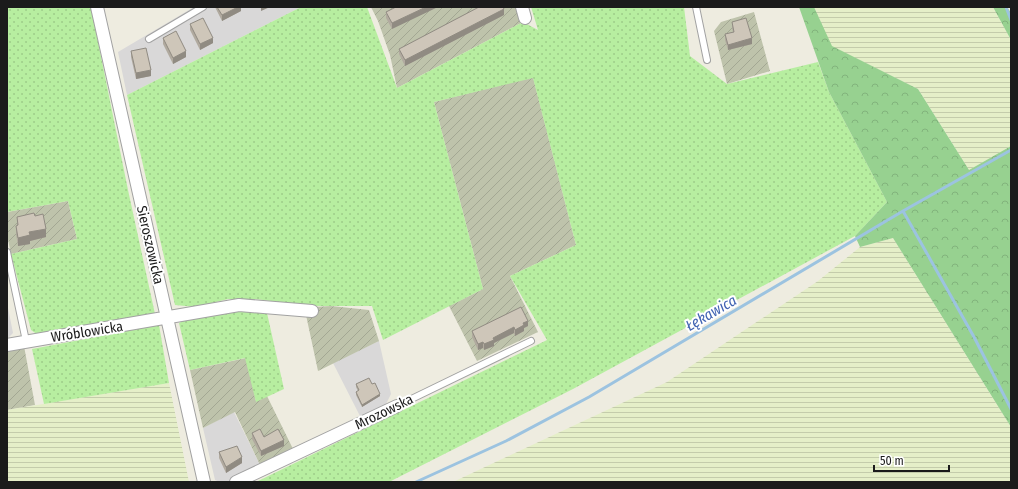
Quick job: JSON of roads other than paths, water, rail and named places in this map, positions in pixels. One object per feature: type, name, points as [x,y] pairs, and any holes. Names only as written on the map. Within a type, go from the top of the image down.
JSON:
[{"type":"street","name":"Sieroszowicka","points":[[97,7],[204,482]]},
{"type":"street","name":"Wróblowicka","points":[[7,345],[167,319],[239,305],[312,311]]},
{"type":"street","name":"Mrozowska","points":[[236,482],[397,406]]},
{"type":"lane","points":[[149,39],[202,7]]},
{"type":"lane","points":[[696,7],[708,60]]},
{"type":"lane","points":[[7,252],[26,342]]},
{"type":"lane","name":"Mrozowska","points":[[397,406],[531,341]]},
{"type":"waterway","points":[[1006,7],[1011,20]]},
{"type":"waterway","name":"Łękawica","points":[[416,482],[506,441],[589,397],[903,211],[1011,150]]},
{"type":"waterway","points":[[903,211],[974,337],[1011,409]]}]
